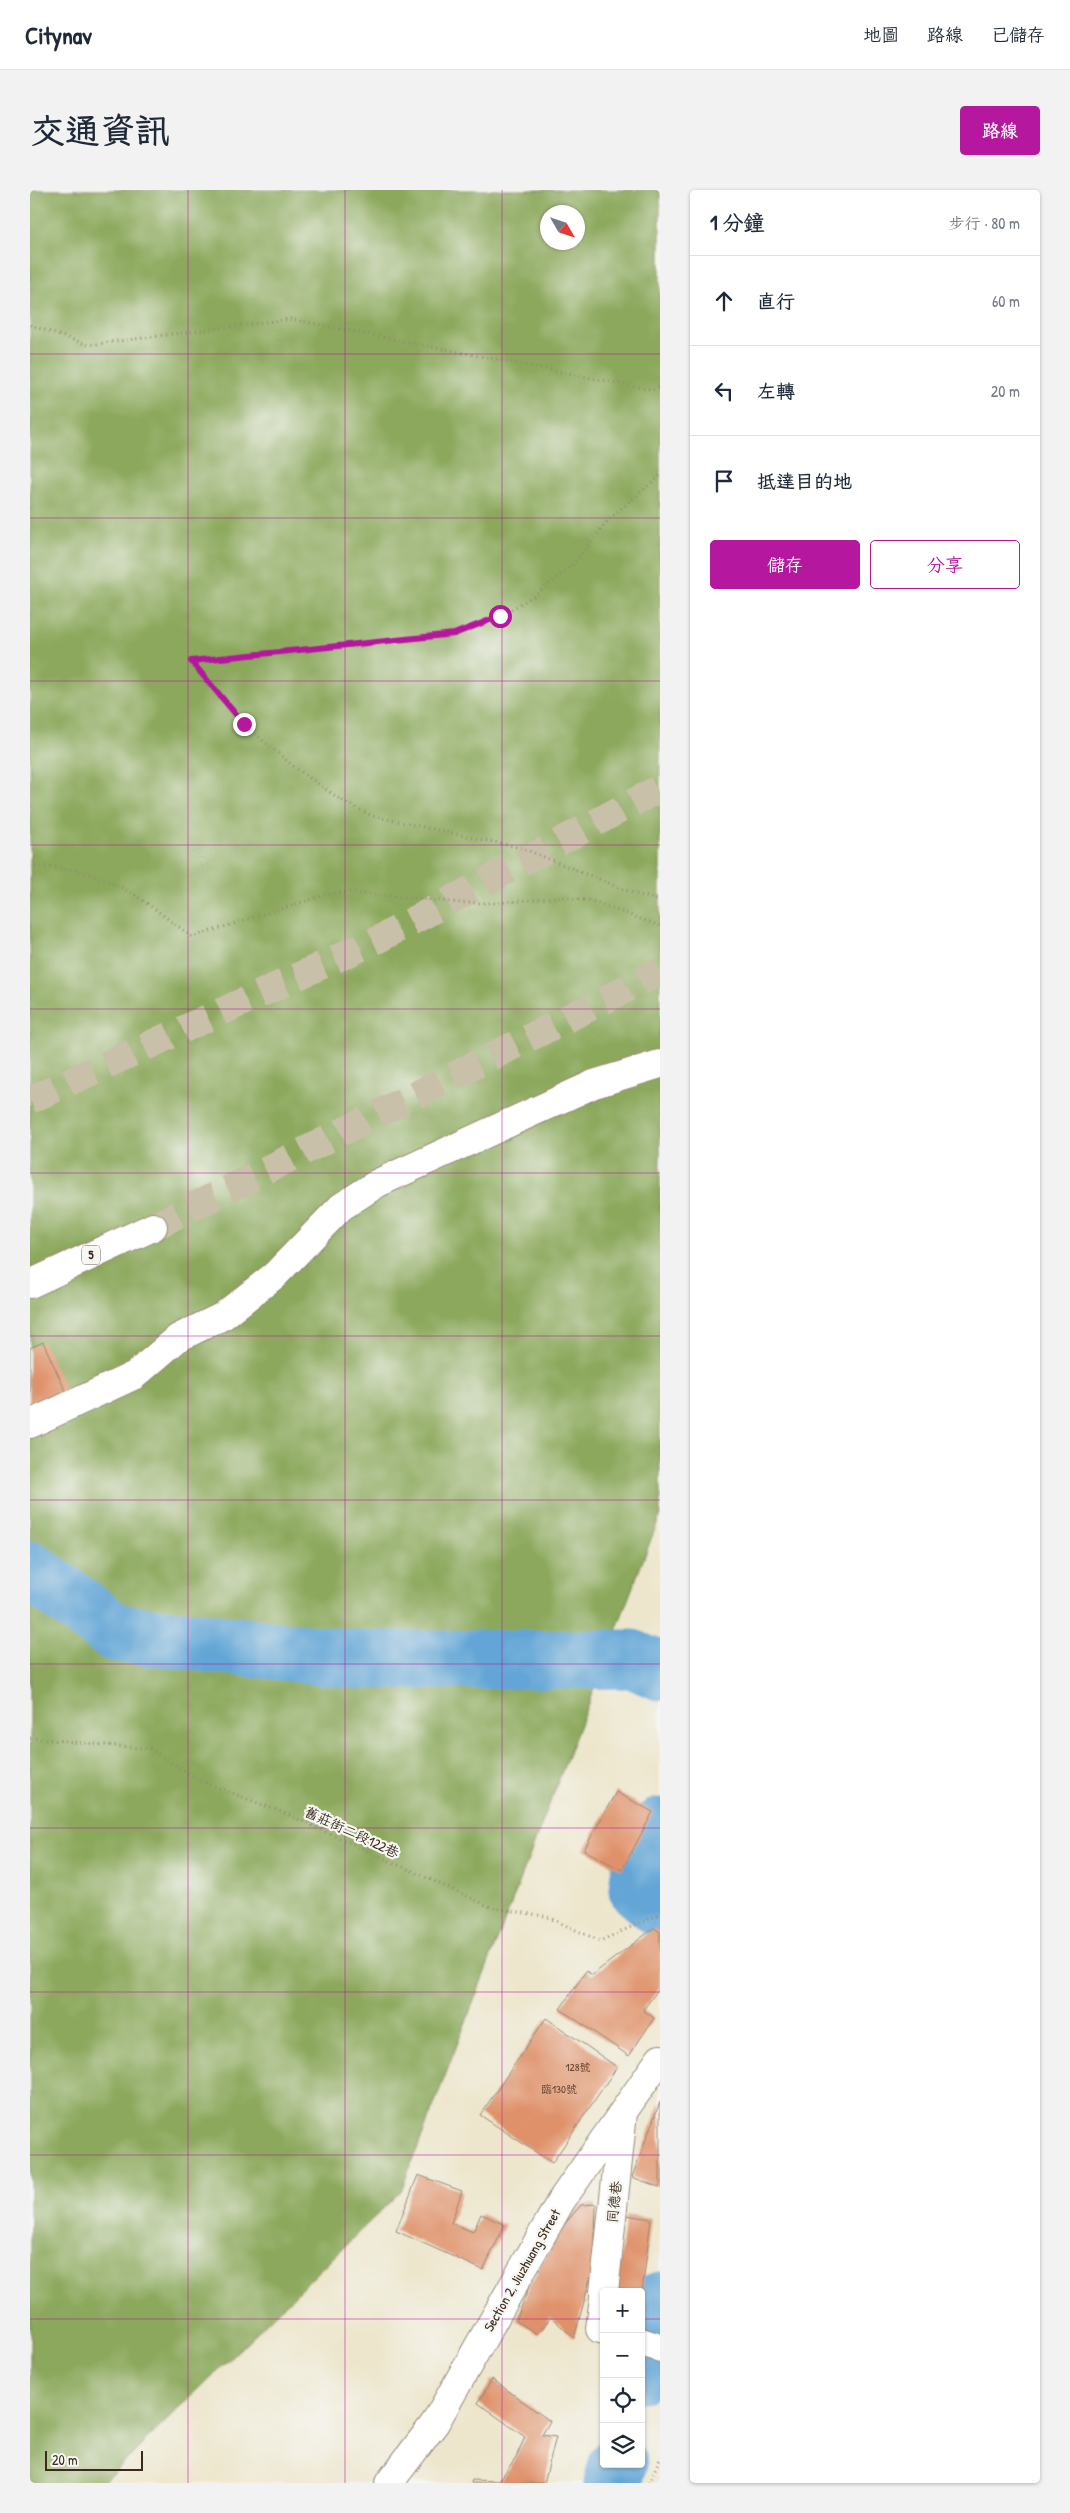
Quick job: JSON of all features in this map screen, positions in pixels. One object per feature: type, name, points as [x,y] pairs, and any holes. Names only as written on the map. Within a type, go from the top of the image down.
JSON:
[{"type":"main road","points":[[30,1424],[134,1376],[178,1338],[222,1316],[274,1275],[341,1207],[378,1183],[594,1084],[660,1064]]},
{"type":"main road","name":"5","points":[[30,1284],[153,1227]]},
{"type":"main road","name":"Section 2, Jiuzhuang Street","points":[[389,2483],[435,2424],[561,2201],[660,2059]]},
{"type":"main road","name":"同德巷","points":[[604,2288],[623,2112]]},
{"type":"main road","points":[[645,2343],[660,2348]]},
{"type":"path","points":[[30,325],[88,345],[290,319],[653,390],[660,386]]},
{"type":"path","points":[[660,476],[610,518],[565,571],[537,594],[500,616],[454,634],[191,661],[244,724],[293,766],[349,804],[372,816],[522,848],[633,893],[660,901]]},
{"type":"path","points":[[30,866],[52,866],[91,874],[119,884],[192,937],[325,895],[348,892],[462,903],[497,903],[563,897],[592,901],[660,926]]},
{"type":"path","name":"舊莊街二段122巷","points":[[30,1738],[150,1749],[201,1781],[289,1815],[493,1908],[545,1916],[600,1941],[660,1914]]},
{"type":"path","points":[[649,2483],[660,2458]]},
{"type":"green space","points":[[30,190],[660,190],[660,1516],[401,2191],[103,2483],[30,2483]]},
{"type":"building","points":[[43,1342],[66,1392],[30,1409],[30,1348]]},
{"type":"building","points":[[616,1792],[653,1812],[622,1870],[584,1850]]},
{"type":"building","points":[[654,1928],[660,1932],[660,1987],[643,2010],[654,2018],[629,2056],[560,2009],[586,1971],[592,1975]]},
{"type":"building","points":[[546,2018],[617,2067],[552,2163],[480,2115]]},
{"type":"building","points":[[660,2102],[660,2184],[659,2187],[632,2177]]},
{"type":"building","points":[[418,2175],[462,2191],[451,2223],[473,2232],[481,2214],[505,2225],[483,2270],[396,2231]]},
{"type":"building","points":[[596,2204],[594,2265],[574,2338],[551,2317],[538,2334],[516,2321],[530,2284],[563,2226],[581,2205]]},
{"type":"building","points":[[626,2215],[651,2219],[642,2288],[617,2288]]},
{"type":"building","points":[[492,2379],[550,2421],[542,2435],[556,2437],[544,2483],[471,2483],[472,2480],[499,2481],[516,2457],[525,2437],[478,2403]]},
{"type":"waterway","points":[[30,1570],[116,1633],[361,1660],[632,1659],[660,1671]]},
{"type":"waterway","points":[[660,1827],[642,1860],[638,1889],[660,1908]]},
{"type":"waterway","points":[[655,2318],[660,2301]]},
{"type":"waterway","points":[[613,2483],[617,2468]]},
{"type":"tunnel","points":[[30,1100],[379,939],[660,788]]},
{"type":"tunnel","points":[[153,1227],[660,972]]},
{"type":"route","points":[[244,724],[191,661],[454,634],[500,616]]}]
